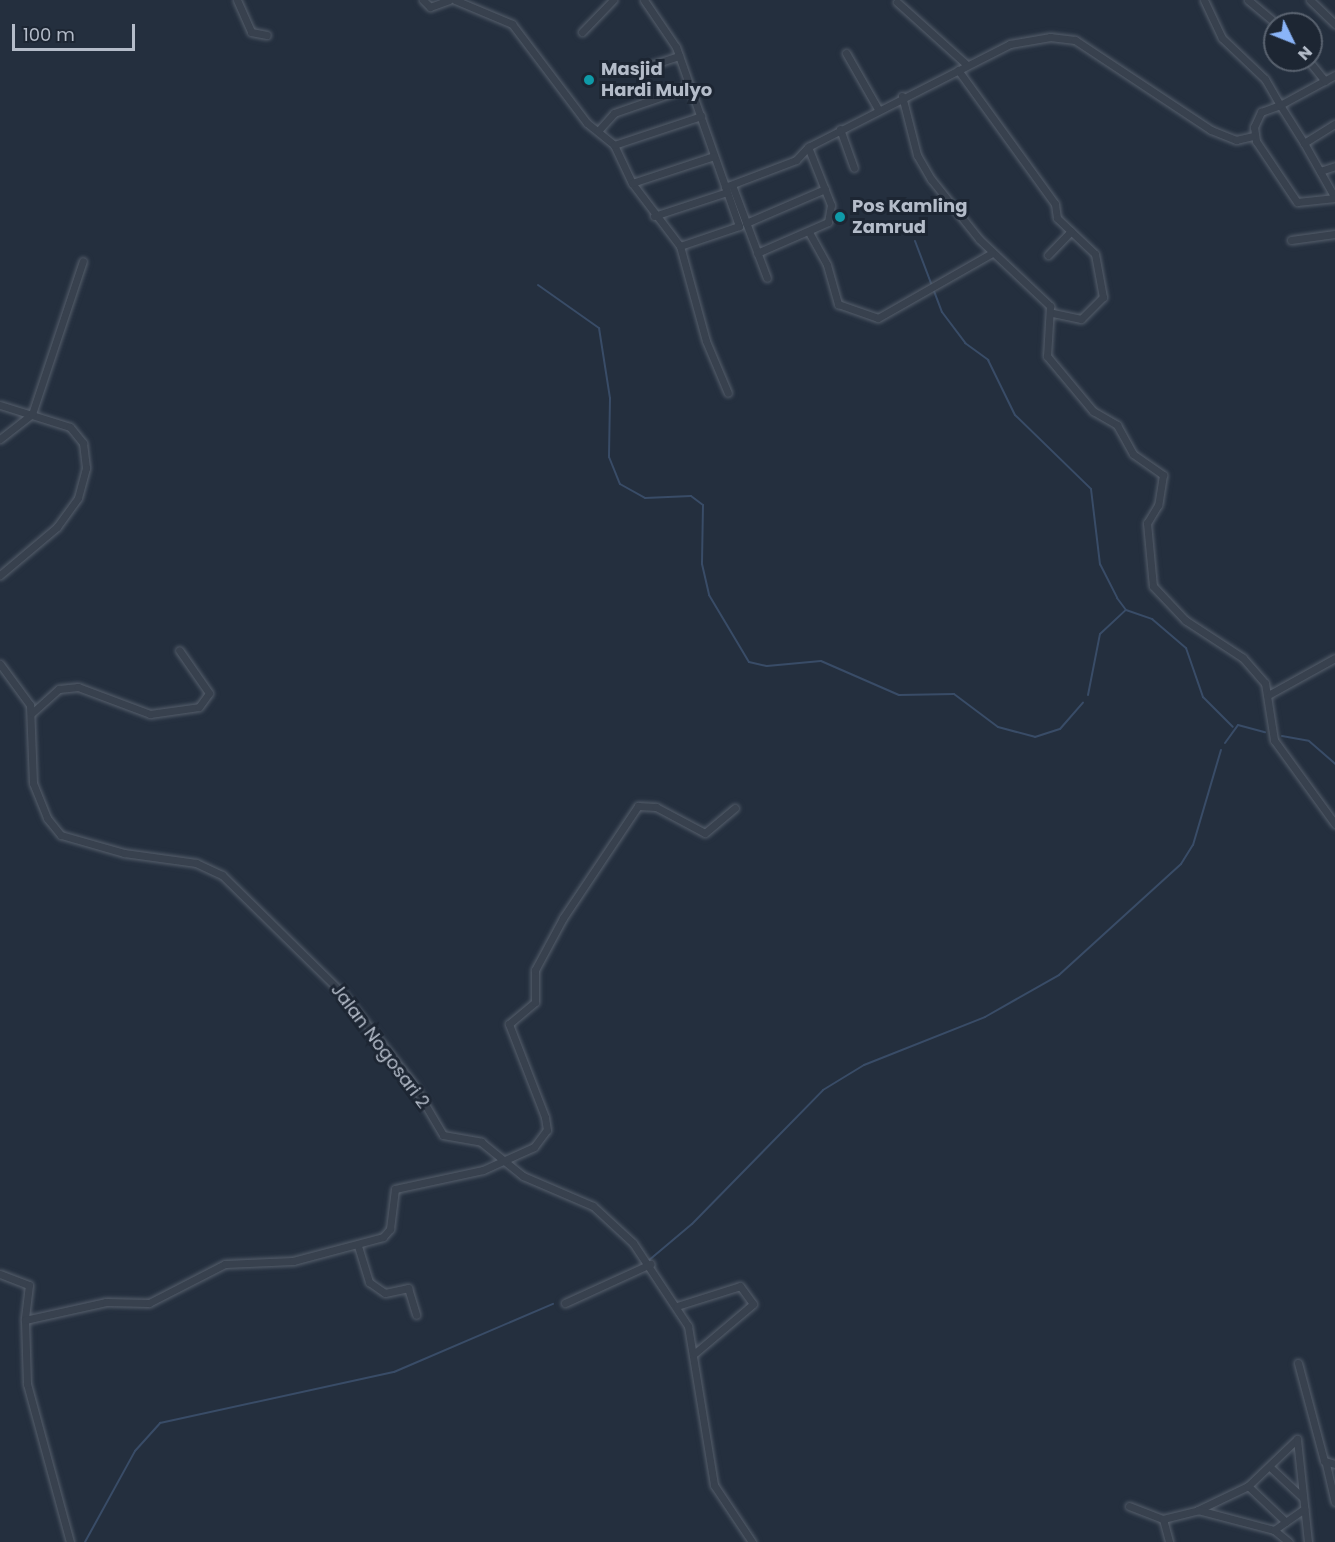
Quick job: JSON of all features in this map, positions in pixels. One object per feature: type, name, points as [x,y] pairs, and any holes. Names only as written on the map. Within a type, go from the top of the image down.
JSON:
[{"type":"street","points":[[237,0],[251,32],[267,35]]},
{"type":"street","points":[[423,0],[430,7],[449,0]]},
{"type":"street","points":[[455,0],[512,24],[587,123],[614,144],[632,183],[654,216],[680,246],[706,341],[728,393]]},
{"type":"street","points":[[582,32],[613,0]]},
{"type":"street","points":[[644,0],[651,6],[679,56],[714,156],[767,278]]},
{"type":"street","points":[[1204,0],[1222,38],[1260,72],[1280,105],[1304,143],[1335,198],[1294,201],[1255,139],[1261,112],[1280,105],[1335,75]]},
{"type":"street","points":[[1248,0],[1263,12]]},
{"type":"street","points":[[1310,0],[1335,24]]},
{"type":"street","points":[[897,2],[967,65]]},
{"type":"street","points":[[654,216],[796,160],[808,147],[840,129],[1010,44],[1062,36],[1211,130],[1236,140],[1255,139]]},
{"type":"street","points":[[846,53],[878,109]]},
{"type":"street","points":[[645,67],[679,56]]},
{"type":"street","points":[[902,96],[924,167],[992,253],[1052,313],[1081,320],[1104,293],[1094,250],[1071,231],[958,70]]},
{"type":"street","points":[[1318,72],[1325,81]]},
{"type":"street","points":[[598,131],[614,113],[689,87]]},
{"type":"street","points":[[614,144],[700,116]]},
{"type":"street","points":[[1304,143],[1335,124]]},
{"type":"street","points":[[840,129],[854,168]]},
{"type":"street","points":[[757,253],[810,234],[831,216],[825,189],[808,147]]},
{"type":"street","points":[[632,183],[714,156]]},
{"type":"street","points":[[1320,171],[1335,166]]},
{"type":"street","points":[[680,246],[742,224],[825,189]]},
{"type":"street","points":[[1048,255],[1071,231]]},
{"type":"street","points":[[810,234],[827,265],[838,304],[878,318],[992,253]]},
{"type":"street","points":[[1291,240],[1335,234]]},
{"type":"street","points":[[0,439],[32,414],[83,261]]},
{"type":"street","points":[[1052,313],[1044,344],[1047,356],[1093,411],[1117,424],[1133,454],[1163,475],[1158,505],[1147,523],[1153,586],[1194,627],[1243,658],[1270,694],[1274,740],[1335,824]]},
{"type":"street","points":[[0,405],[32,414],[78,433],[86,473],[78,498],[57,527],[0,575]]},
{"type":"street","points":[[32,713],[59,689],[78,687],[150,714],[199,707],[209,693],[179,650]]},
{"type":"street","points":[[1270,694],[1335,658]]},
{"type":"street","name":"Jalan Nogosari 2","points":[[0,664],[28,699],[32,713],[33,783],[47,818],[61,835],[124,853],[196,862],[222,875],[343,994],[413,1083],[443,1135],[481,1142],[504,1163],[593,1206],[650,1264],[677,1306],[695,1353],[714,1485],[752,1542]]},
{"type":"street","points":[[25,1320],[106,1302],[159,1300],[237,1261],[293,1261],[358,1246],[389,1232],[395,1189],[504,1163],[534,1147],[547,1130],[509,1024],[535,1002],[535,970],[562,918],[638,806],[656,807],[705,833],[735,808]]},
{"type":"street","points":[[358,1246],[369,1282],[388,1294],[408,1288],[416,1314]]},
{"type":"street","points":[[565,1303],[650,1264]]},
{"type":"street","points":[[0,1274],[29,1285],[25,1320],[27,1384],[70,1542]]},
{"type":"street","points":[[677,1306],[740,1286],[753,1304],[695,1353]]},
{"type":"street","points":[[1298,1363],[1335,1502]]},
{"type":"street","points":[[1129,1506],[1163,1520],[1198,1510],[1248,1486],[1297,1439],[1299,1489],[1303,1498],[1308,1542]]},
{"type":"street","points":[[1326,1464],[1335,1464]]},
{"type":"street","points":[[1270,1467],[1299,1489]]},
{"type":"street","points":[[1248,1486],[1286,1522]]},
{"type":"street","points":[[1274,1530],[1304,1509]]},
{"type":"street","points":[[1198,1510],[1274,1530],[1289,1542]]},
{"type":"street","points":[[1163,1520],[1169,1542]]},
{"type":"waterway","points":[[915,241],[942,312],[965,343],[988,360],[1015,415],[1091,489],[1100,564],[1117,598],[1126,610],[1152,619],[1186,648],[1203,697],[1233,727]]},
{"type":"waterway","points":[[538,285],[599,328],[610,398],[609,457],[620,484],[645,498],[691,496],[703,505],[702,564],[709,595],[749,662],[767,666],[821,661],[899,695],[954,694],[998,727],[1035,737],[1060,729],[1083,703]]},
{"type":"waterway","points":[[1088,695],[1100,634],[1126,610]]},
{"type":"waterway","points":[[1225,743],[1238,725],[1265,732]]},
{"type":"waterway","points":[[1282,736],[1309,741],[1335,764]]},
{"type":"waterway","points":[[648,1261],[692,1224],[823,1090],[864,1065],[985,1017],[1059,975],[1181,864],[1193,845],[1221,750]]},
{"type":"waterway","points":[[85,1542],[135,1451],[160,1423],[394,1372],[553,1304]]},
{"type":"place","name":"Masjid Hardi Mulyo","points":[[589,80]]},
{"type":"place","name":"Pos Kamling Zamrud","points":[[840,217]]}]
